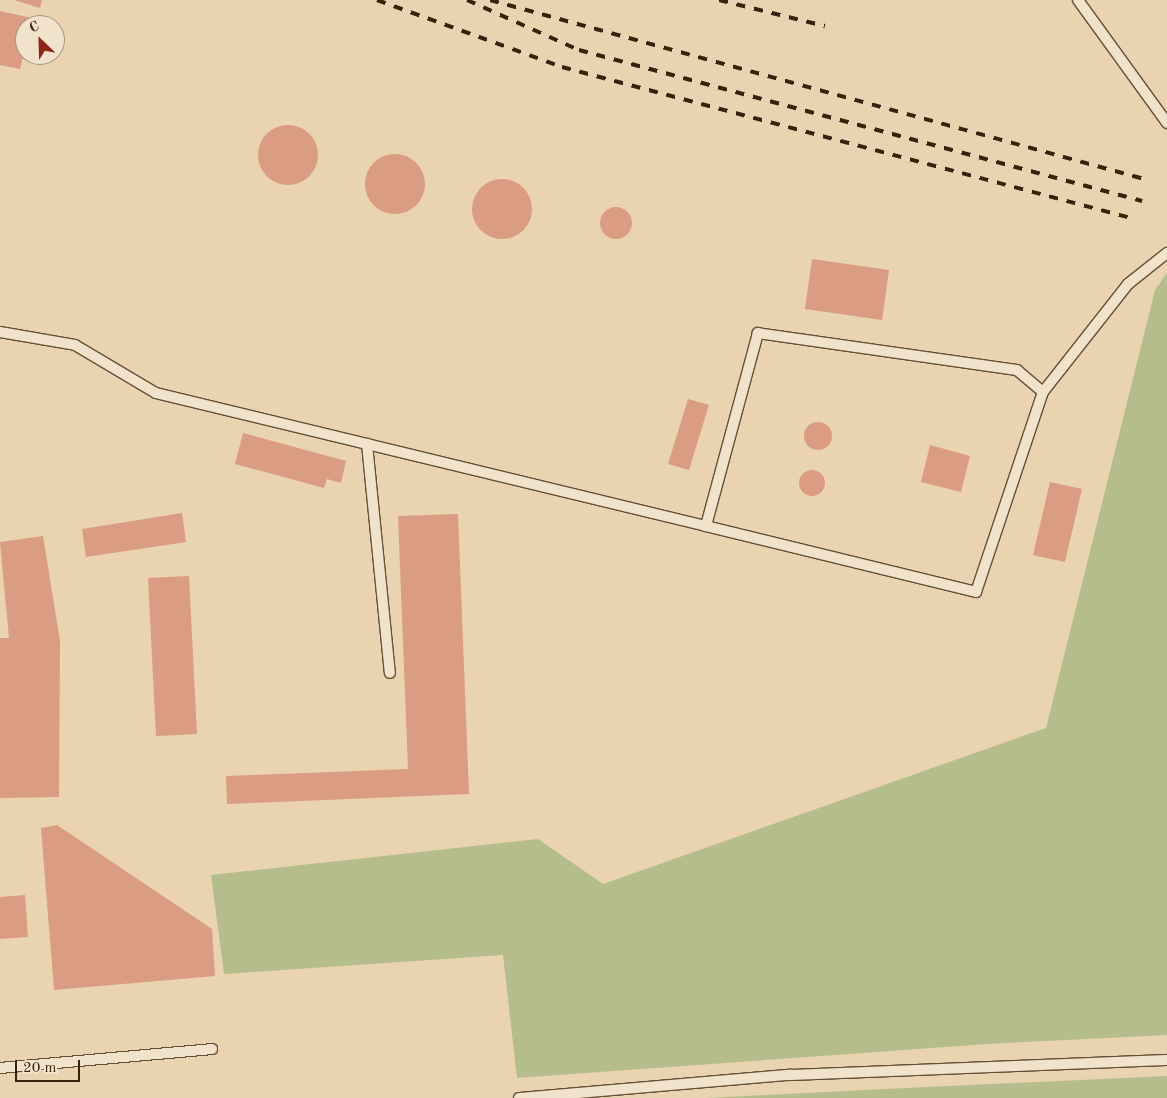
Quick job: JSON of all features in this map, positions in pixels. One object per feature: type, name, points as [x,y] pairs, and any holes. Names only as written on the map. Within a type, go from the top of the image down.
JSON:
[{"type":"lane","points":[[1078,0],[1167,123]]},
{"type":"lane","points":[[0,332],[75,344],[156,393],[976,592],[1043,392],[1128,284],[1167,254]]},
{"type":"lane","points":[[706,526],[758,332],[1017,370],[1043,392]]},
{"type":"lane","points":[[367,444],[390,673]]},
{"type":"lane","points":[[0,1068],[212,1049]]},
{"type":"lane","points":[[519,1098],[790,1075],[1167,1060]]},
{"type":"green space","points":[[1167,273],[1167,1035],[987,1044],[517,1078],[503,955],[224,974],[211,875],[538,839],[603,884],[1046,728],[1155,290]]},
{"type":"green space","points":[[1167,1076],[1167,1098],[706,1098],[905,1088]]},
{"type":"building","points":[[14,0],[42,0],[40,8]]},
{"type":"building","points":[[0,11],[18,15],[15,15],[15,65],[21,65],[20,69],[0,65]]},
{"type":"building","points":[[288,125],[305,130],[313,138],[318,155],[313,172],[305,180],[288,185],[271,180],[263,172],[258,155],[263,138],[271,130]]},
{"type":"building","points":[[395,154],[412,159],[420,167],[425,184],[420,201],[412,209],[395,214],[378,209],[370,201],[365,184],[370,167],[378,159]]},
{"type":"building","points":[[502,179],[519,184],[527,192],[532,209],[527,226],[519,234],[502,239],[485,234],[477,226],[472,209],[477,192],[485,184]]},
{"type":"building","points":[[616,207],[622,208],[627,212],[631,217],[631,229],[627,234],[622,238],[616,239],[610,238],[605,234],[601,229],[600,223],[601,217],[605,212],[610,208]]},
{"type":"building","points":[[812,259],[889,270],[882,320],[805,309]]},
{"type":"building","points":[[688,399],[709,405],[689,470],[668,464]]},
{"type":"building","points":[[818,422],[828,426],[832,436],[828,446],[818,450],[808,446],[804,436],[808,426]]},
{"type":"building","points":[[243,433],[346,461],[341,483],[327,479],[324,488],[235,464]]},
{"type":"building","points":[[930,445],[970,456],[961,492],[921,482]]},
{"type":"building","points":[[812,470],[821,474],[825,483],[821,492],[812,496],[803,492],[799,483],[803,474]]},
{"type":"building","points":[[1050,482],[1082,489],[1065,562],[1033,555]]},
{"type":"building","points":[[182,513],[186,542],[86,557],[82,529]]},
{"type":"building","points":[[458,514],[469,794],[227,804],[226,776],[408,769],[398,516]]},
{"type":"building","points":[[43,536],[60,641],[59,797],[0,798],[0,638],[9,638],[0,542]]},
{"type":"building","points":[[189,576],[197,734],[156,736],[148,578]]},
{"type":"building","points":[[57,825],[212,929],[215,976],[54,990],[41,828]]},
{"type":"building","points":[[25,895],[28,937],[0,939],[0,897]]},
{"type":"railway","points":[[377,0],[562,67],[1135,219]]},
{"type":"railway","points":[[467,0],[579,50],[1142,201]]},
{"type":"railway","points":[[490,0],[1148,180]]},
{"type":"railway","points":[[719,0],[825,26]]}]
